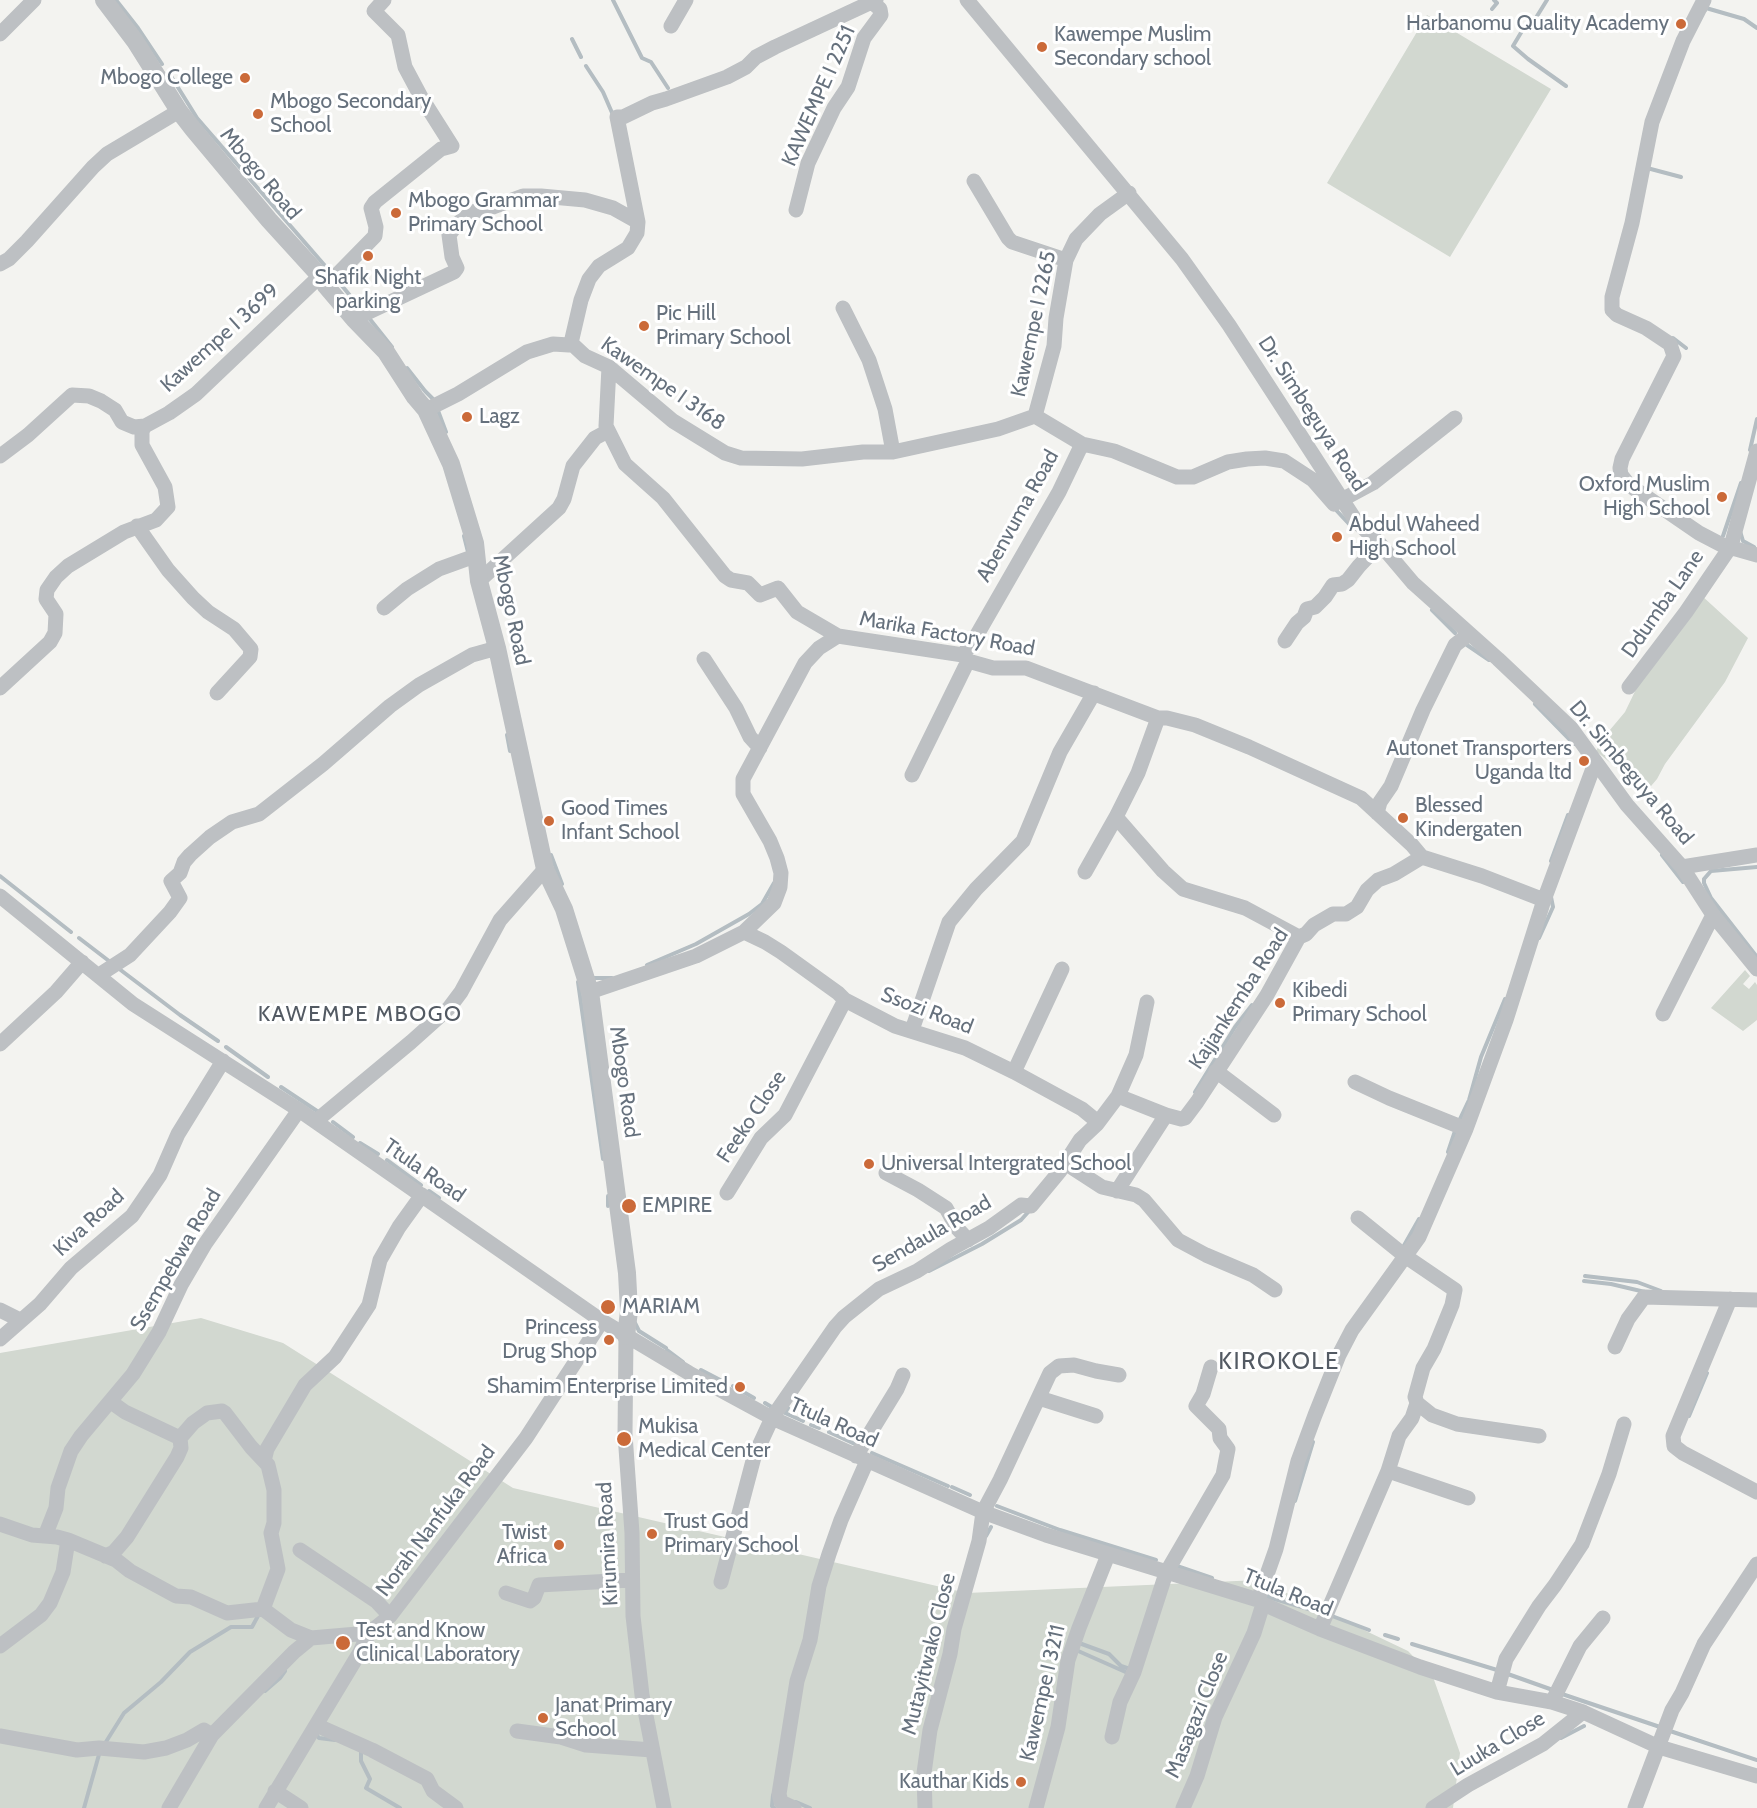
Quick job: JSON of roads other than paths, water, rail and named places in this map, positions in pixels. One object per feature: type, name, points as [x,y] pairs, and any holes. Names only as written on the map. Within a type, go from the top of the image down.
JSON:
[{"type":"street","points":[[0,34],[34,0]]},
{"type":"street","name":"Mbogo Road","points":[[104,0],[135,41],[179,111],[354,319],[382,345],[415,397],[426,410],[451,464],[475,543],[471,558],[496,648],[545,869],[564,909],[590,992],[627,1273],[629,1311],[626,1336]]},
{"type":"street","points":[[671,26],[686,0]]},
{"type":"street","name":"Dr. Simbeguya Road","points":[[966,0],[1182,259],[1229,325],[1333,505],[1356,521],[1380,544],[1413,583],[1498,659],[1570,728],[1628,804],[1682,867],[1713,915],[1757,969]]},
{"type":"street","points":[[1704,0],[1683,40],[1652,122],[1632,223],[1611,305],[1617,315],[1646,328],[1670,344],[1674,356],[1622,459],[1620,468],[1621,475],[1629,485],[1699,533],[1722,544],[1757,555]]},
{"type":"street","points":[[571,343],[589,279],[604,262],[628,248],[635,238],[638,222],[617,117],[623,117],[652,102],[727,77],[746,67],[756,57],[875,1]]},
{"type":"street","name":"KAWEMPE I 2251","points":[[796,210],[808,163],[834,108],[848,87],[864,38],[881,15],[875,1]]},
{"type":"street","name":"Kawempe I 3699","points":[[145,426],[196,394],[375,236],[376,227],[371,208],[375,202],[441,149],[452,146],[405,67],[398,35],[379,5]]},
{"type":"street","points":[[0,264],[9,259],[27,242],[107,154],[179,111]]},
{"type":"street","points":[[974,181],[1012,242],[1066,260]]},
{"type":"street","name":"Kawempe I 2265","points":[[1035,416],[1054,346],[1056,318],[1066,260],[1076,239],[1100,214],[1129,193]]},
{"type":"street","points":[[354,319],[454,272],[457,268],[452,257],[450,235],[457,224],[472,212],[522,196],[541,196],[585,200],[613,208],[638,222]]},
{"type":"street","points":[[843,308],[868,360],[885,409],[893,452]]},
{"type":"street","name":"Kawempe I 3168","points":[[426,410],[527,352],[553,344],[569,345],[571,343],[585,356],[609,368],[673,421],[725,453],[741,458],[802,459],[863,452],[893,452],[998,429],[1035,416]]},
{"type":"street","points":[[609,368],[606,421],[608,431],[624,464],[663,498],[725,576],[731,580],[748,583],[760,595],[778,588],[796,612],[838,636]]},
{"type":"street","points":[[0,456],[28,435],[72,395],[89,396],[115,410],[122,422],[134,427],[145,426]]},
{"type":"street","name":"Abenvuma Road","points":[[912,775],[974,640],[1059,492],[1082,444],[1035,416]]},
{"type":"street","points":[[1082,444],[1114,451],[1177,477],[1193,477],[1228,462],[1247,459],[1265,458],[1284,461],[1313,480],[1333,505],[1373,483],[1455,418]]},
{"type":"street","points":[[0,688],[50,642],[55,633],[56,614],[46,599],[46,590],[56,577],[68,566],[124,532],[156,520],[168,507],[165,487],[142,445],[142,431],[145,426]]},
{"type":"street","points":[[479,581],[559,508],[564,499],[573,466],[595,438],[608,431]]},
{"type":"street","name":"Ddumba Lane","points":[[1629,687],[1683,616],[1731,546],[1757,451]]},
{"type":"street","points":[[137,526],[168,570],[193,598],[208,612],[234,629],[251,649],[250,657],[217,693]]},
{"type":"street","points":[[1285,641],[1304,617],[1307,609],[1315,607],[1333,585],[1342,584],[1348,580],[1380,544]]},
{"type":"street","points":[[384,608],[407,589],[432,574],[471,558]]},
{"type":"street","points":[[1377,813],[1380,802],[1391,786],[1455,645],[1469,634]]},
{"type":"street","name":"Marika Factory Road","points":[[590,992],[696,956],[744,932],[774,903],[780,887],[781,873],[777,858],[741,788],[742,779],[805,663],[819,648],[838,636],[965,658],[993,668],[1026,668],[1158,718],[1181,721],[1249,747],[1361,798],[1422,857],[1482,876],[1544,900]]},
{"type":"street","points":[[99,975],[130,955],[170,912],[180,898],[171,881],[180,873],[184,862],[197,847],[232,822],[259,814],[324,764],[390,706],[413,689],[472,655],[496,648]]},
{"type":"street","points":[[704,659],[736,708],[750,737],[760,748]]},
{"type":"street","points":[[912,1030],[949,922],[976,889],[1023,841],[1060,752],[1094,693]]},
{"type":"street","points":[[1085,872],[1138,773],[1158,718]]},
{"type":"street","name":"Masagazi Close","points":[[1184,1808],[1197,1776],[1215,1717],[1254,1633],[1298,1461],[1315,1414],[1339,1355],[1352,1330],[1419,1237],[1466,1129],[1506,1020],[1544,900],[1595,763]]},
{"type":"street","points":[[1116,817],[1163,871],[1183,889],[1245,908],[1299,937]]},
{"type":"street","points":[[1682,867],[1757,855]]},
{"type":"street","name":"Kajjankemba Road","points":[[1166,1115],[1185,1118],[1197,1102],[1267,994],[1299,937],[1333,914],[1346,914],[1357,907],[1378,880],[1394,874],[1422,857]]},
{"type":"street","points":[[316,1122],[449,1008],[461,992],[500,920],[545,869]]},
{"type":"street","name":"Ttula Road","points":[[0,896],[133,1004],[299,1110],[602,1321],[772,1418],[983,1512],[1108,1555],[1261,1602],[1320,1629],[1420,1666],[1497,1692],[1551,1702],[1583,1712],[1659,1747],[1757,1776]]},
{"type":"street","points":[[1663,1014],[1713,915]]},
{"type":"street","name":"Ssozi Road","points":[[744,932],[781,952],[845,1000],[895,1026],[965,1048],[1014,1072],[1082,1109],[1097,1124]]},
{"type":"street","points":[[0,1044],[56,992],[82,962]]},
{"type":"street","points":[[1014,1072],[1062,969]]},
{"type":"street","name":"Feeko Close","points":[[727,1193],[761,1138],[785,1115],[845,1000]]},
{"type":"street","name":"Sendaula Road","points":[[721,1582],[754,1457],[772,1418],[844,1317],[879,1289],[917,1271],[1021,1205],[1031,1206],[1080,1140],[1097,1124],[1118,1096],[1136,1055],[1147,1002]]},
{"type":"street","name":"Kiva Road","points":[[0,1339],[40,1304],[71,1268],[132,1216],[160,1174],[178,1134],[223,1061]]},
{"type":"street","points":[[1216,1071],[1274,1115]]},
{"type":"street","points":[[1355,1082],[1466,1129]]},
{"type":"street","points":[[1117,1191],[1166,1115],[1118,1096]]},
{"type":"street","name":"Ssempebwa Road","points":[[45,1536],[56,1508],[58,1488],[71,1451],[133,1374],[159,1332],[181,1285],[205,1244],[299,1110]]},
{"type":"street","points":[[1065,1163],[1093,1182],[1136,1195],[1144,1200],[1178,1240],[1252,1275],[1275,1290]]},
{"type":"street","points":[[886,1173],[946,1208],[957,1228],[968,1240]]},
{"type":"street","points":[[264,1461],[271,1442],[305,1384],[335,1357],[369,1305],[380,1260],[399,1227],[422,1195]]},
{"type":"street","points":[[1358,1218],[1405,1256],[1448,1283],[1455,1290],[1452,1305],[1434,1349],[1423,1368],[1414,1397],[1417,1403],[1432,1415],[1457,1424],[1539,1436]]},
{"type":"street","points":[[1615,1347],[1628,1319],[1644,1297],[1757,1300]]},
{"type":"street","points":[[1730,1299],[1673,1436],[1674,1446],[1757,1492]]},
{"type":"street","points":[[0,1310],[20,1320]]},
{"type":"street","name":"Norah Nanfuka Road","points":[[369,1633],[390,1616],[526,1438],[602,1321]]},
{"type":"street","name":"Kirumira Road","points":[[626,1336],[625,1434],[632,1533],[633,1616],[652,1750],[664,1808]]},
{"type":"street","name":"Mutayitwako Close","points":[[925,1808],[924,1773],[930,1730],[950,1654],[954,1629],[980,1541],[983,1512],[1050,1373],[1059,1366],[1074,1365],[1119,1375]]},
{"type":"street","points":[[1112,1737],[1120,1702],[1134,1672],[1166,1573],[1223,1475],[1228,1449],[1220,1438],[1219,1430],[1196,1406],[1203,1394],[1211,1367]]},
{"type":"street","points":[[794,1808],[781,1802],[779,1794],[797,1681],[810,1640],[819,1586],[861,1458],[903,1375]]},
{"type":"street","points":[[1039,1398],[1096,1416]]},
{"type":"street","points":[[111,1402],[125,1412],[180,1438]]},
{"type":"street","points":[[1320,1629],[1388,1472],[1399,1436],[1412,1418],[1417,1403]]},
{"type":"street","points":[[105,1556],[121,1544],[139,1517],[177,1457],[181,1448],[180,1438],[193,1423],[207,1413],[225,1413],[264,1461],[271,1474],[274,1490],[274,1523],[271,1533],[278,1569],[263,1610]]},
{"type":"street","points":[[1497,1692],[1506,1659],[1582,1544],[1609,1474],[1624,1424]]},
{"type":"street","points":[[1388,1472],[1468,1498]]},
{"type":"street","points":[[0,1524],[32,1535],[68,1540],[105,1556],[176,1596],[191,1597],[227,1613],[263,1610],[291,1630],[311,1638],[369,1633]]},
{"type":"street","points":[[0,1646],[41,1615],[50,1603],[63,1572],[68,1540]]},
{"type":"street","points":[[300,1550],[376,1601],[390,1616]]},
{"type":"street","name":"Kawempe I 3211","points":[[1036,1808],[1058,1728],[1068,1660],[1108,1555]]},
{"type":"street","points":[[1635,1808],[1672,1710],[1704,1644],[1757,1564]]},
{"type":"street","points":[[506,1593],[530,1601],[534,1598],[539,1586],[631,1580]]},
{"type":"street","points":[[1551,1702],[1580,1646],[1603,1618]]},
{"type":"street","points":[[266,1808],[369,1633]]},
{"type":"street","points":[[169,1808],[212,1735],[294,1652],[311,1638]]},
{"type":"street","name":"Luuka Close","points":[[1433,1808],[1468,1785],[1543,1744],[1583,1712]]},
{"type":"street","points":[[316,1725],[372,1750],[427,1779],[432,1791],[456,1808]]},
{"type":"street","points":[[0,1736],[77,1750],[144,1752],[166,1748],[204,1730],[212,1735]]},
{"type":"street","points":[[517,1731],[561,1737],[586,1746],[652,1750]]},
{"type":"street","points":[[275,1791],[301,1808]]},
{"type":"waterway","points":[[116,0],[162,64]]},
{"type":"waterway","points":[[613,0],[642,58],[651,62],[668,88]]},
{"type":"waterway","points":[[1492,9],[1497,3],[1494,0]]},
{"type":"waterway","points":[[1547,0],[1529,29],[1525,26],[1513,46],[1566,86]]},
{"type":"waterway","points":[[1705,10],[1706,8],[1744,19],[1757,28]]},
{"type":"waterway","points":[[572,39],[581,57]]},
{"type":"waterway","points":[[586,66],[603,92],[613,115]]},
{"type":"waterway","points":[[169,73],[197,118],[333,275]]},
{"type":"waterway","points":[[1647,168],[1681,177]]},
{"type":"waterway","points":[[338,281],[362,310]]},
{"type":"waterway","points":[[369,318],[392,347]]},
{"type":"waterway","points":[[1673,338],[1686,348]]},
{"type":"waterway","points":[[407,368],[435,401]]},
{"type":"waterway","points":[[437,408],[446,432]]},
{"type":"waterway","points":[[1750,450],[1757,419]]},
{"type":"waterway","points":[[1723,536],[1741,483]]},
{"type":"waterway","points":[[1336,510],[1350,525]]},
{"type":"waterway","points":[[1740,531],[1743,541],[1754,547]]},
{"type":"waterway","points":[[464,536],[468,552]]},
{"type":"waterway","points":[[1432,610],[1455,633]]},
{"type":"waterway","points":[[1467,645],[1489,660]]},
{"type":"waterway","points":[[1535,704],[1574,744]]},
{"type":"waterway","points":[[507,735],[510,751]]},
{"type":"waterway","points":[[1551,861],[1568,815]]},
{"type":"waterway","points":[[551,855],[562,884]]},
{"type":"waterway","points":[[1662,855],[1683,882]]},
{"type":"waterway","points":[[1757,867],[1711,871],[1704,879],[1711,898],[1757,957]]},
{"type":"waterway","points":[[0,876],[71,932]]},
{"type":"waterway","points":[[647,965],[696,944],[749,914],[762,904],[774,883]]},
{"type":"waterway","points":[[1539,938],[1553,907],[1551,897]]},
{"type":"waterway","points":[[79,938],[109,961]]},
{"type":"waterway","points":[[118,968],[218,1041]]},
{"type":"waterway","points":[[592,978],[612,978]]},
{"type":"waterway","points":[[578,982],[603,1159]]},
{"type":"waterway","points":[[1459,1121],[1469,1100],[1481,1057],[1505,999]]},
{"type":"waterway","points":[[1195,1092],[1235,1027],[1252,1005]]},
{"type":"waterway","points":[[226,1047],[268,1077]]},
{"type":"waterway","points":[[281,1087],[320,1113]]},
{"type":"waterway","points":[[333,1122],[353,1137]]},
{"type":"waterway","points":[[1448,1152],[1456,1128]]},
{"type":"waterway","points":[[360,1143],[378,1154]]},
{"type":"waterway","points":[[387,1160],[421,1185]]},
{"type":"waterway","points":[[429,1191],[439,1198]]},
{"type":"waterway","points":[[608,1196],[608,1206]]},
{"type":"waterway","points":[[929,1271],[982,1244],[1021,1220],[1030,1210]]},
{"type":"waterway","points":[[1402,1249],[1419,1219]]},
{"type":"waterway","points":[[1585,1276],[1637,1282],[1661,1291]]},
{"type":"waterway","points":[[1584,1281],[1611,1284],[1645,1292]]},
{"type":"waterway","points":[[635,1323],[639,1331],[666,1348]]},
{"type":"waterway","points":[[667,1350],[683,1362]]},
{"type":"waterway","points":[[701,1370],[726,1383]]},
{"type":"waterway","points":[[1689,1416],[1707,1373]]},
{"type":"waterway","points":[[733,1386],[754,1398]]},
{"type":"waterway","points":[[765,1403],[775,1409]]},
{"type":"waterway","points":[[788,1408],[785,1413],[803,1421]]},
{"type":"waterway","points":[[811,1425],[819,1428]]},
{"type":"waterway","points":[[829,1432],[857,1445]]},
{"type":"waterway","points":[[1295,1501],[1313,1442]]},
{"type":"waterway","points":[[872,1453],[948,1486]]},
{"type":"waterway","points":[[952,1487],[970,1495]]},
{"type":"waterway","points":[[997,1506],[1060,1530],[1156,1560]]},
{"type":"waterway","points":[[986,1536],[991,1527]]},
{"type":"waterway","points":[[1174,1565],[1212,1578]]},
{"type":"waterway","points":[[1268,1591],[1268,1597],[1322,1613]]},
{"type":"waterway","points":[[104,1745],[124,1713],[161,1682],[190,1652],[231,1627],[252,1627],[259,1614]]},
{"type":"waterway","points":[[1332,1616],[1369,1630]]},
{"type":"waterway","points":[[1385,1635],[1398,1639]]},
{"type":"waterway","points":[[1079,1643],[1109,1654],[1121,1666],[1130,1669]]},
{"type":"waterway","points":[[1412,1644],[1497,1670]]},
{"type":"waterway","points":[[1076,1650],[1130,1674]]},
{"type":"waterway","points":[[265,1691],[285,1671]]},
{"type":"waterway","points":[[1505,1673],[1550,1689]]},
{"type":"waterway","points":[[1562,1694],[1663,1728]]},
{"type":"waterway","points":[[1561,1738],[1584,1726]]},
{"type":"waterway","points":[[1670,1731],[1757,1760]]},
{"type":"waterway","points":[[315,1733],[319,1738],[335,1740]]},
{"type":"waterway","points":[[361,1750],[361,1761],[370,1779],[366,1788],[400,1808]]},
{"type":"waterway","points":[[84,1808],[100,1751]]},
{"type":"waterway","points":[[773,1795],[772,1806],[774,1808]]},
{"type":"waterway","points":[[796,1802],[810,1808]]},
{"type":"place","name":"Harbanomu Quality Academy","points":[[1681,24]]},
{"type":"place","name":"Kawempe Muslim Secondary school","points":[[1042,47]]},
{"type":"place","name":"Mbogo College","points":[[245,78]]},
{"type":"place","name":"Mbogo Secondary School","points":[[258,114]]},
{"type":"place","name":"Mbogo Grammar Primary School","points":[[396,213]]},
{"type":"place","name":"Shafik Night parking","points":[[368,256]]},
{"type":"place","name":"Pic Hill Primary School","points":[[644,326]]},
{"type":"place","name":"Lagz","points":[[467,417]]},
{"type":"place","name":"Oxford Muslim High School","points":[[1722,497]]},
{"type":"place","name":"Abdul Waheed High School","points":[[1337,537]]},
{"type":"place","name":"Autonet Transporters Uganda ltd","points":[[1584,761]]},
{"type":"place","name":"Blessed Kindergaten","points":[[1403,818]]},
{"type":"place","name":"Good Times Infant School","points":[[549,821]]},
{"type":"place","name":"Kibedi Primary School","points":[[1280,1003]]},
{"type":"place","name":"Universal Intergrated School","points":[[869,1164]]},
{"type":"place","name":"EMPIRE","points":[[629,1206]]},
{"type":"place","name":"MARIAM","points":[[608,1307]]},
{"type":"place","name":"Princess Drug Shop","points":[[609,1340]]},
{"type":"place","name":"Shamim Enterprise Limited","points":[[740,1387]]},
{"type":"place","name":"Mukisa Medical Center","points":[[624,1439]]},
{"type":"place","name":"Trust God Primary School","points":[[652,1534]]},
{"type":"place","name":"Twist Africa","points":[[559,1545]]},
{"type":"place","name":"Test and Know Clinical Laboratory","points":[[343,1643]]},
{"type":"place","name":"Janat Primary School","points":[[543,1718]]},
{"type":"place","name":"Kauthar Kids","points":[[1021,1782]]},
{"type":"district","name":"KAWEMPE MBOGO","points":[[360,1015]]},
{"type":"district","name":"KIROKOLE","points":[[1279,1362]]}]
